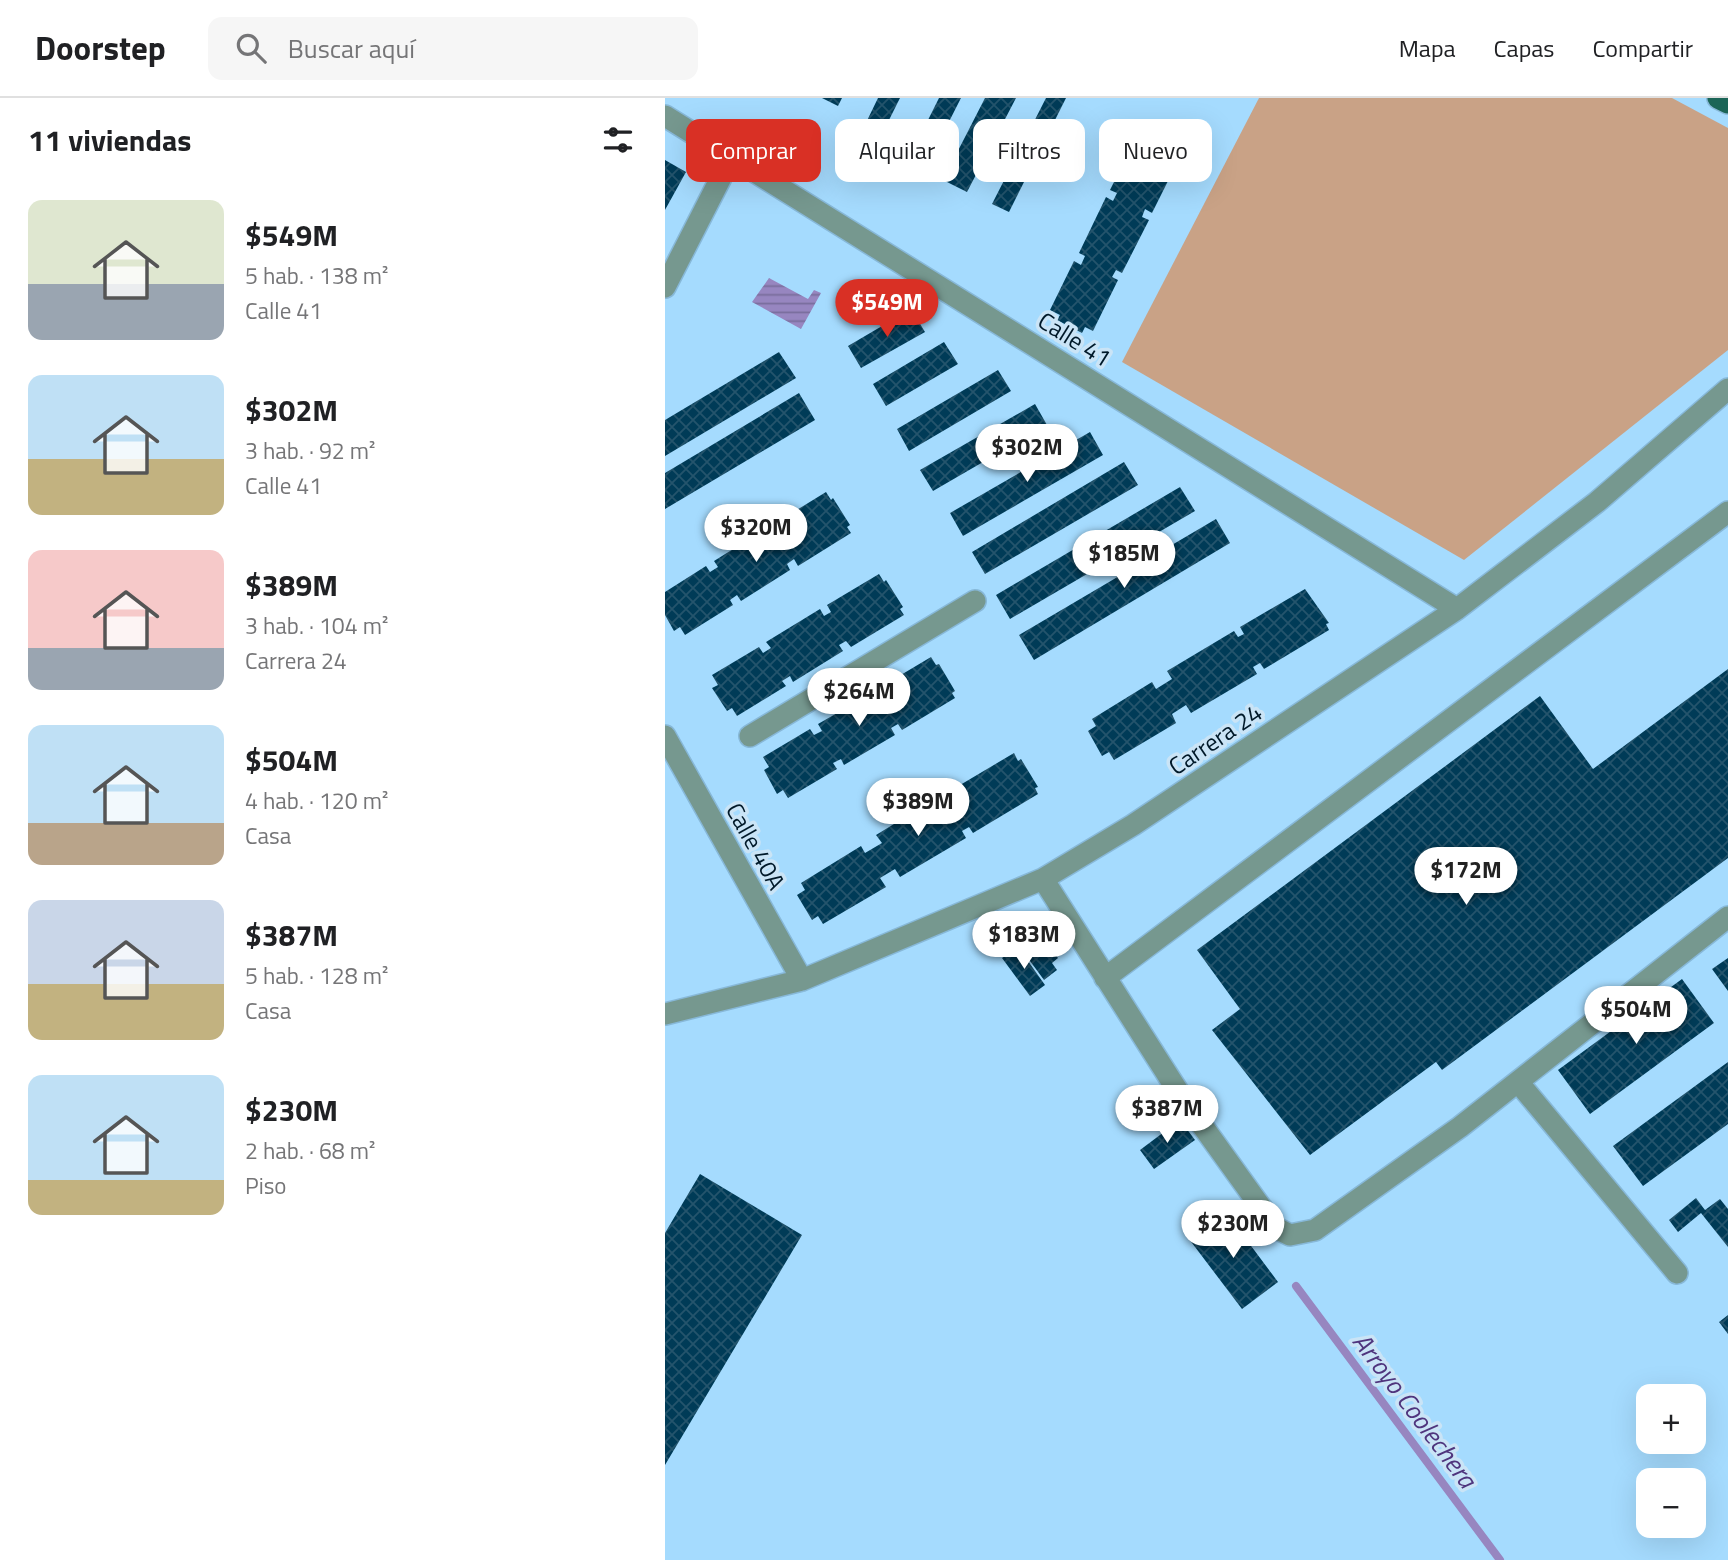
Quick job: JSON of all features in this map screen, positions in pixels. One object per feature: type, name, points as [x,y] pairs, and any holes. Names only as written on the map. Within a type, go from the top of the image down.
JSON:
[{"type":"main road","points":[[1718,98],[1728,103]]},
{"type":"street","name":"Calle 41","points":[[665,116],[686,129]]},
{"type":"street","points":[[665,287],[719,182]]},
{"type":"street","name":"Calle 41","points":[[770,182],[1457,609]]},
{"type":"street","name":"Carrera 24","points":[[665,1014],[802,980],[1042,879],[1133,825],[1457,609],[1597,502],[1728,389]]},
{"type":"street","points":[[1105,978],[1728,512]]},
{"type":"street","points":[[750,736],[975,601]]},
{"type":"street","name":"Calle 40A","points":[[665,736],[802,980]]},
{"type":"street","points":[[1042,879],[1181,1096],[1276,1228],[1290,1235],[1315,1230],[1460,1127],[1728,917]]},
{"type":"street","points":[[1518,1082],[1677,1273]]},
{"type":"shaded area","points":[[1259,98],[1672,98],[1728,128],[1728,350],[1464,560],[1122,362]]},
{"type":"shaded area","points":[[769,278],[808,299],[814,290],[821,293],[801,329],[752,302]]},
{"type":"building","points":[[822,98],[842,98],[838,106]]},
{"type":"building","points":[[878,98],[900,98],[890,119],[868,119]]},
{"type":"building","points":[[939,98],[961,98],[950,119],[928,119]]},
{"type":"building","points":[[985,98],[1016,98],[1005,119],[974,119]]},
{"type":"building","points":[[1046,98],[1066,98],[1056,119],[1035,119]]},
{"type":"building","points":[[973,121],[973,180],[967,192],[947,182],[959,182],[959,149]]},
{"type":"building","points":[[665,160],[686,172],[665,210]]},
{"type":"building","points":[[1003,182],[1024,182],[1009,212],[992,204]]},
{"type":"building","points":[[1114,182],[1168,182],[1152,213],[1145,209],[1142,217],[1149,220],[1122,273],[1116,270],[1112,277],[1118,280],[1093,331],[1085,327],[1082,333],[1057,320],[1060,315],[1050,310],[1074,261],[1081,265],[1085,256],[1079,253],[1106,197],[1113,201],[1117,193],[1110,190]]},
{"type":"building","points":[[911,309],[925,332],[861,368],[848,346]]},
{"type":"building","points":[[944,342],[958,364],[886,406],[873,384]]},
{"type":"building","points":[[779,352],[796,378],[665,456],[665,420]]},
{"type":"building","points":[[998,370],[1011,391],[909,451],[897,429]]},
{"type":"building","points":[[799,393],[815,420],[665,509],[665,473]]},
{"type":"building","points":[[1035,404],[1047,425],[933,491],[920,470]]},
{"type":"building","points":[[1090,432],[1103,455],[963,536],[950,513]]},
{"type":"building","points":[[1124,462],[1138,485],[985,574],[972,552]]},
{"type":"building","points":[[1180,487],[1195,511],[1010,619],[996,595]]},
{"type":"building","points":[[826,492],[831,500],[833,498],[850,525],[847,527],[851,533],[798,566],[794,559],[787,564],[790,570],[741,601],[737,595],[730,600],[733,605],[685,635],[680,627],[674,631],[665,615],[665,592],[706,566],[710,572],[718,567],[714,561],[767,528],[771,535],[778,530],[774,524]]},
{"type":"building","points":[[1216,519],[1230,543],[1034,660],[1019,635]]},
{"type":"building","points":[[879,574],[884,582],[886,580],[903,607],[900,609],[904,615],[851,647],[846,641],[839,645],[843,651],[793,682],[790,676],[782,681],[786,686],[737,716],[732,708],[727,711],[712,688],[718,685],[712,675],[759,647],[763,653],[771,648],[766,642],[820,609],[824,616],[831,612],[827,605]]},
{"type":"building","points":[[1305,589],[1329,623],[1326,624],[1329,630],[1264,669],[1260,663],[1253,667],[1257,674],[1191,713],[1186,705],[1172,714],[1176,723],[1114,760],[1109,752],[1102,756],[1088,731],[1096,726],[1092,719],[1152,682],[1156,689],[1172,679],[1167,671],[1234,631],[1238,637],[1244,634],[1240,627]]},
{"type":"building","points":[[931,657],[936,665],[939,664],[955,691],[952,693],[955,698],[902,730],[898,724],[891,728],[895,735],[844,765],[841,759],[833,763],[837,769],[788,798],[783,790],[777,794],[764,770],[769,767],[763,757],[810,729],[814,735],[822,731],[818,724],[872,693],[876,699],[883,695],[879,688]]},
{"type":"building","points":[[1728,669],[1728,858],[1442,1070],[1436,1062],[1310,1155],[1212,1030],[1240,1009],[1197,950],[1540,696],[1593,769]]},
{"type":"building","points":[[1014,753],[1018,761],[1021,759],[1038,787],[1035,788],[1038,794],[973,833],[969,827],[962,831],[966,838],[900,877],[895,869],[880,878],[886,887],[823,924],[818,916],[812,920],[797,895],[805,890],[801,883],[861,846],[865,853],[882,843],[876,835],[943,794],[947,801],[953,797],[950,791]]},
{"type":"building","points":[[1038,932],[1058,958],[1052,963],[1057,970],[1044,980],[1019,946]]},
{"type":"building","points":[[1018,947],[1045,985],[1030,996],[1002,958]]},
{"type":"building","points":[[1728,958],[1728,991],[1712,969]]},
{"type":"building","points":[[1682,979],[1714,1023],[1590,1114],[1558,1070]]},
{"type":"building","points":[[1728,1062],[1728,1124],[1643,1186],[1613,1146]]},
{"type":"building","points":[[1180,1120],[1195,1140],[1154,1169],[1140,1150]]},
{"type":"building","points":[[700,1174],[802,1235],[665,1465],[665,1233]]},
{"type":"building","points":[[1696,1198],[1705,1210],[1720,1199],[1728,1209],[1728,1247],[1701,1213],[1678,1232],[1669,1220]]},
{"type":"building","points":[[1225,1211],[1278,1282],[1242,1309],[1189,1239]]},
{"type":"building","points":[[1728,1315],[1728,1334],[1719,1322]]},
{"type":"waterway","name":"Arroyo Coolechera","points":[[1296,1286],[1500,1560]]}]
